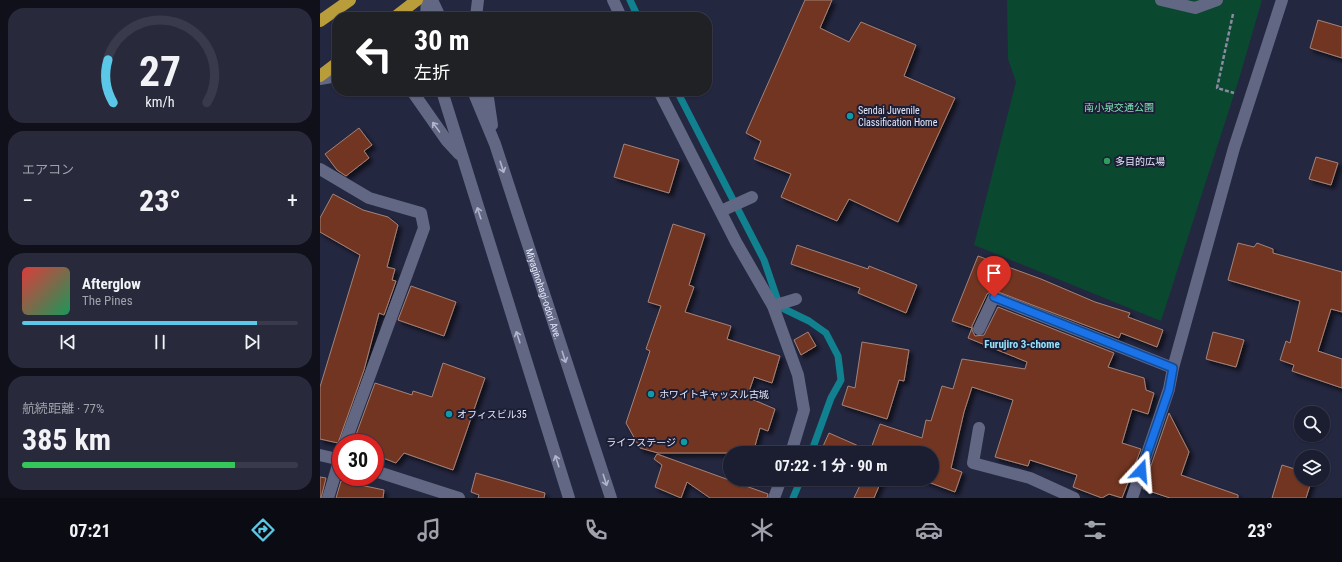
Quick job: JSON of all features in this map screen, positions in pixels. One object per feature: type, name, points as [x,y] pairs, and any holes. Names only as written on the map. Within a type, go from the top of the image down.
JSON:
[{"type":"highway","points":[[333,12],[350,0]]},
{"type":"highway","points":[[401,12],[417,0]]},
{"type":"highway","points":[[320,21],[332,13]]},
{"type":"highway","points":[[320,77],[332,67]]},
{"type":"street","points":[[426,12],[427,0]]},
{"type":"street","points":[[432,0],[438,12]]},
{"type":"street","points":[[477,12],[478,0]]},
{"type":"street","points":[[613,0],[619,12]]},
{"type":"street","points":[[1161,0],[1196,8],[1217,0]]},
{"type":"street","points":[[1132,498],[1169,390],[1173,368],[1234,148],[1282,0]]},
{"type":"street","points":[[320,77],[332,76]]},
{"type":"street","points":[[416,96],[447,141],[461,156]]},
{"type":"street","points":[[443,96],[569,498]]},
{"type":"street","name":"Miyaginohagi-odori Ave.","points":[[475,96],[495,144],[611,498]]},
{"type":"street","points":[[488,96],[495,144]]},
{"type":"street","points":[[662,96],[720,211],[773,306],[798,375],[804,410],[793,446]]},
{"type":"street","points":[[320,169],[369,198],[421,213],[424,228],[348,434]]},
{"type":"street","points":[[720,211],[752,197]]},
{"type":"street","points":[[979,329],[994,297],[1173,368]]},
{"type":"street","points":[[773,306],[796,300]]},
{"type":"street","points":[[979,428],[973,463],[1030,478],[1074,498]]},
{"type":"street","points":[[320,455],[332,457]]},
{"type":"street","points":[[384,474],[459,498]]},
{"type":"street","points":[[328,498],[332,485]]},
{"type":"street","points":[[774,498],[778,486]]},
{"type":"path","points":[[1233,14],[1217,88],[1238,94]]},
{"type":"green space","name":"南小泉交通公園","points":[[1007,0],[1262,0],[1239,79],[1161,321],[974,245],[1016,82],[1008,59]]},
{"type":"building","name":"Sendai Juvenile Classification Home","points":[[805,0],[832,0],[820,28],[849,42],[861,22],[916,45],[904,76],[955,98],[898,222],[849,199],[837,221],[781,197],[791,174],[754,159],[761,141],[746,133]]},
{"type":"building","points":[[1318,20],[1342,27],[1342,58],[1310,48]]},
{"type":"building","points":[[359,128],[372,145],[364,151],[369,158],[346,176],[337,170],[325,154]]},
{"type":"building","points":[[624,144],[679,160],[669,193],[614,177]]},
{"type":"building","points":[[1316,157],[1338,163],[1331,185],[1309,179]]},
{"type":"building","points":[[333,194],[363,210],[388,217],[398,225],[387,267],[395,269],[392,280],[396,281],[384,315],[379,313],[364,370],[341,434],[332,434],[332,442],[320,439],[320,387],[360,255],[320,232],[320,218]]},
{"type":"building","points":[[673,224],[705,234],[689,285],[694,287],[685,312],[731,326],[727,339],[780,356],[772,383],[754,377],[747,397],[775,409],[768,431],[760,428],[755,446],[723,446],[723,453],[658,453],[640,448],[626,423],[650,351],[646,349],[661,306],[648,302]]},
{"type":"building","points":[[1238,243],[1254,247],[1257,243],[1273,249],[1273,253],[1342,272],[1342,312],[1331,309],[1318,351],[1342,359],[1342,388],[1292,371],[1294,365],[1280,360],[1286,341],[1290,343],[1300,301],[1228,280]]},
{"type":"building","points":[[797,245],[868,269],[869,266],[917,285],[906,313],[858,293],[860,288],[791,264]]},
{"type":"building","points":[[978,256],[1041,279],[1095,302],[1130,313],[1128,317],[1163,330],[1157,347],[1121,333],[1119,338],[993,290],[987,294],[972,328],[952,321]]},
{"type":"building","points":[[411,286],[456,302],[444,336],[398,320]]},
{"type":"building","points":[[998,307],[1114,353],[1108,367],[1144,378],[1146,390],[1154,393],[1148,414],[1132,409],[1122,443],[1141,449],[1122,498],[1109,494],[1102,498],[1073,487],[1077,475],[1030,460],[1028,466],[995,457],[1013,400],[972,387],[964,412],[951,468],[962,472],[955,492],[939,486],[939,446],[872,446],[880,424],[922,438],[926,420],[931,421],[942,386],[953,389],[962,359],[1025,369],[1027,362],[968,338],[972,328],[975,336],[984,335]]},
{"type":"building","points":[[808,332],[816,346],[801,355],[794,340]]},
{"type":"building","points":[[1213,332],[1244,340],[1236,367],[1206,359]]},
{"type":"building","points":[[862,342],[909,350],[904,381],[899,380],[887,419],[842,405],[848,386],[855,388]]},
{"type":"building","points":[[443,363],[485,378],[453,470],[404,453],[396,463],[384,458],[384,434],[356,434],[375,383],[412,395],[413,391],[432,397]]},
{"type":"building","points":[[1169,413],[1189,452],[1181,475],[1238,495],[1238,498],[1170,498],[1143,489]]},
{"type":"building","points":[[829,433],[859,446],[823,446]]},
{"type":"building","points":[[657,454],[723,478],[723,486],[746,486],[768,494],[767,498],[710,498],[687,482],[681,498],[655,487],[662,465],[654,459]]},
{"type":"building","points":[[1282,465],[1294,469],[1294,486],[1310,486],[1306,498],[1272,498]]},
{"type":"building","points":[[476,473],[545,493],[544,498],[478,498],[479,495],[471,492]]},
{"type":"building","points":[[320,477],[326,478],[321,498],[320,498]]},
{"type":"building","points":[[340,486],[365,486],[384,490],[383,498],[336,498]]},
{"type":"building","points":[[860,486],[879,486],[874,498],[854,498]]},
{"type":"waterway","points":[[630,0],[636,12]]},
{"type":"waterway","points":[[680,96],[764,260],[780,307],[809,321],[826,333],[838,356],[841,380],[831,398],[814,446]]},
{"type":"waterway","points":[[793,498],[798,486]]},
{"type":"place","name":"Sendai Juvenile Classification Home","points":[[850,116]]},
{"type":"place","name":"多目的広場","points":[[1107,161]]},
{"type":"place","name":"ホワイトキャッスル古城","points":[[651,394]]},
{"type":"place","name":"オフィスビル35","points":[[449,414]]},
{"type":"place","name":"ライフステージ","points":[[684,442]]},
{"type":"district","name":"Furujiro 3-chome","points":[[1022,344]]},
{"type":"route","points":[[994,297],[1173,368],[1169,390],[1141,471]]}]
